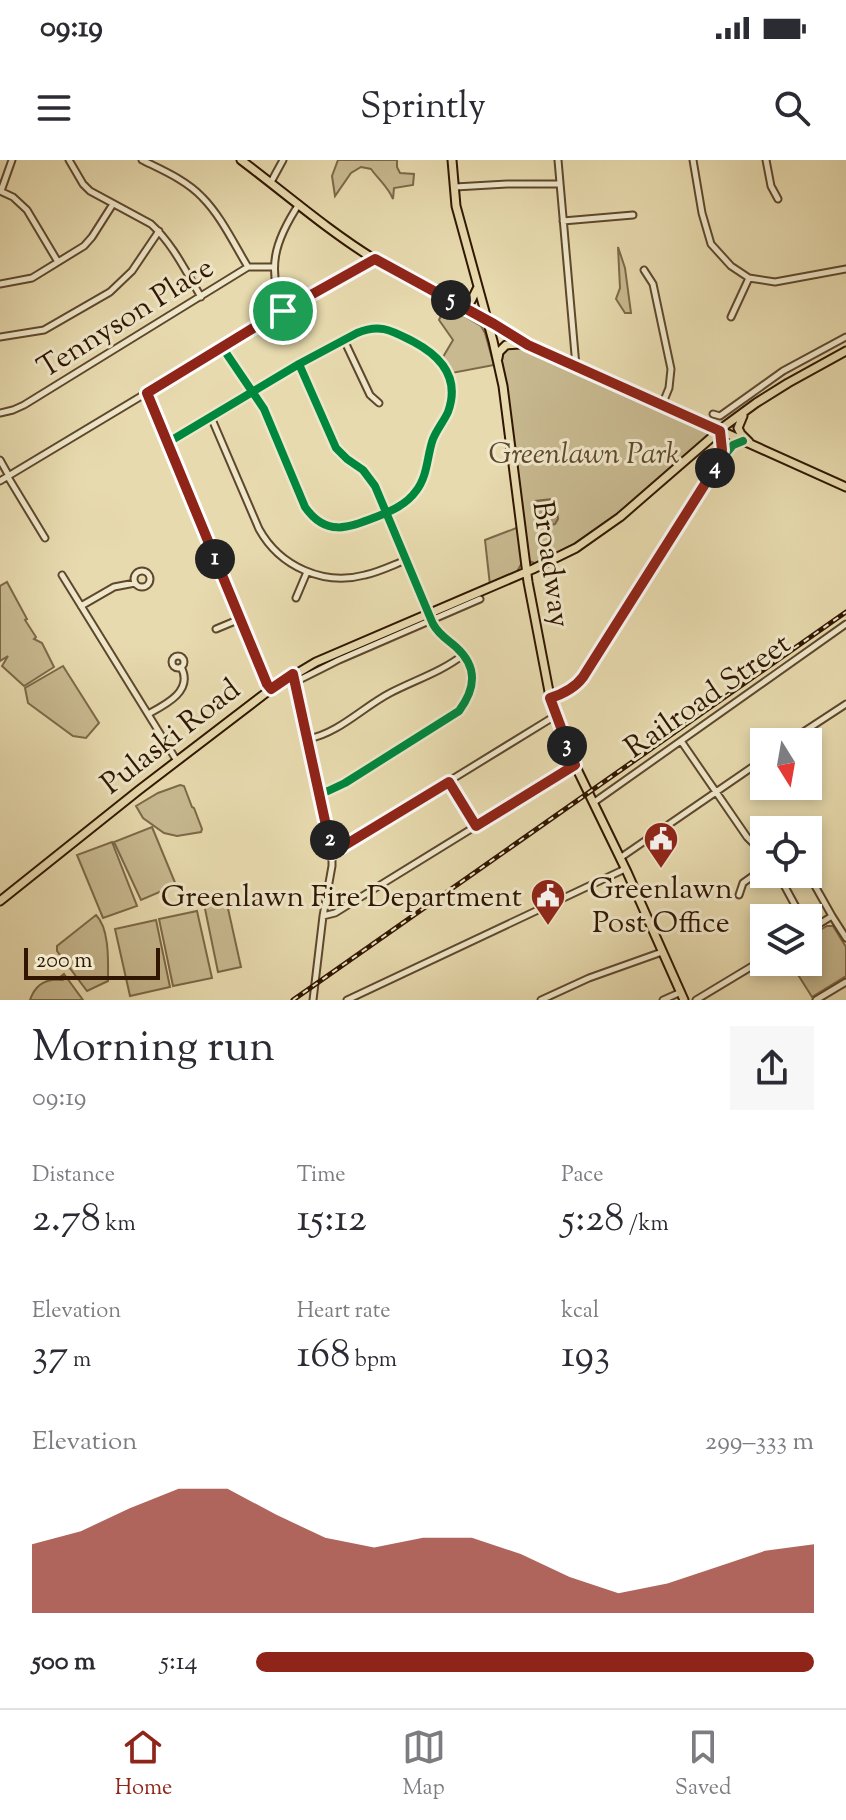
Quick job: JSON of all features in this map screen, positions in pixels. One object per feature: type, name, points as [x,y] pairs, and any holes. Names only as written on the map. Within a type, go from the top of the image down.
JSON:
[{"type":"main road","points":[[241,160],[375,259],[528,345],[846,487]]},
{"type":"main road","name":"Broadway","points":[[452,160],[456,206],[499,368],[527,572],[550,698],[575,765],[683,996]]},
{"type":"main road","points":[[456,303],[471,301],[477,283]]},
{"type":"main road","points":[[499,368],[499,354],[503,346],[513,343],[528,345]]},
{"type":"main road","name":"Pulaski Road","points":[[0,901],[271,689],[294,678],[316,662],[430,617],[576,548],[607,527],[756,403],[846,351]]},
{"type":"main road","points":[[754,446],[738,428],[742,417],[756,403]]},
{"type":"street","points":[[12,160],[0,191],[13,197],[27,210],[58,262]]},
{"type":"street","points":[[69,160],[90,191],[159,231],[201,297]]},
{"type":"street","points":[[142,160],[181,181],[202,197],[248,267]]},
{"type":"street","points":[[271,182],[283,160]]},
{"type":"street","points":[[558,160],[576,367]]},
{"type":"street","points":[[693,160],[711,244],[731,266],[749,278],[775,282],[846,269]]},
{"type":"street","points":[[766,160],[771,186],[778,199]]},
{"type":"street","points":[[454,187],[559,184]]},
{"type":"street","points":[[0,284],[32,278],[84,246],[113,204]]},
{"type":"street","points":[[283,311],[273,267],[275,250],[299,204]]},
{"type":"street","points":[[563,221],[633,215]]},
{"type":"street","points":[[0,337],[44,330],[110,292],[132,271],[159,231]]},
{"type":"street","points":[[0,481],[375,259]]},
{"type":"street","name":"Tennyson Place","points":[[0,413],[24,405],[248,267],[273,267]]},
{"type":"street","points":[[644,270],[653,284],[671,369],[669,388],[662,405]]},
{"type":"street","points":[[731,317],[749,278]]},
{"type":"street","points":[[167,443],[252,391],[299,364],[365,329],[375,328],[393,332],[432,353],[446,370],[451,394],[449,408],[434,436],[423,480],[410,498],[386,513],[345,528],[330,526],[311,516],[300,497],[264,409],[252,391],[222,347]]},
{"type":"street","points":[[713,414],[720,416],[783,371],[846,337]]},
{"type":"street","points":[[344,340],[370,395],[379,403]]},
{"type":"street","points":[[299,364],[336,448],[363,470],[375,486],[430,617],[440,634],[463,655],[472,676],[472,689],[459,711],[345,783],[319,792]]},
{"type":"street","points":[[147,393],[271,689]]},
{"type":"street","points":[[211,417],[264,538],[281,557],[307,572],[330,578],[354,578],[406,560]]},
{"type":"street","points":[[717,465],[722,450],[720,431]]},
{"type":"street","points":[[550,698],[566,692],[579,682],[717,465],[733,445],[743,441]]},
{"type":"street","points":[[0,460],[45,538]]},
{"type":"street","points":[[296,598],[307,572]]},
{"type":"street","points":[[62,575],[177,761]]},
{"type":"street","points":[[81,606],[114,587],[135,583]]},
{"type":"street","points":[[430,617],[480,599]]},
{"type":"street","points":[[216,629],[240,619]]},
{"type":"street","name":"Railroad Street","points":[[593,803],[846,624]]},
{"type":"street","points":[[308,739],[323,734],[376,700],[440,671],[463,655]]},
{"type":"street","points":[[148,714],[179,693],[185,677],[181,667]]},
{"type":"street","points":[[294,678],[332,853],[313,1000]]},
{"type":"street","points":[[809,728],[846,704]]},
{"type":"street","points":[[332,853],[555,716]]},
{"type":"street","points":[[681,741],[750,840]]},
{"type":"street","points":[[323,916],[335,913],[575,765]]},
{"type":"street","points":[[620,858],[750,769]]},
{"type":"street","points":[[449,782],[476,826]]},
{"type":"street","points":[[347,1000],[625,869]]},
{"type":"street","points":[[739,895],[743,883],[750,878]]},
{"type":"street","points":[[816,888],[846,938]]},
{"type":"street","points":[[822,922],[832,916]]},
{"type":"street","points":[[541,1000],[589,978],[663,951]]},
{"type":"street","points":[[696,1000],[750,967]]},
{"type":"street","points":[[816,1000],[846,982]]},
{"type":"street","points":[[663,1000],[683,996]]},
{"type":"green space","points":[[338,160],[397,160],[400,173],[414,174],[413,185],[394,188],[393,199],[371,169],[361,167],[351,173],[335,196],[332,176]]},
{"type":"green space","points":[[618,247],[625,268],[631,313],[625,313],[616,299],[620,288]]},
{"type":"green space","points":[[446,305],[481,326],[494,365],[452,373],[443,357],[453,340],[439,320]]},
{"type":"green space","name":"Greenlawn Park","points":[[514,345],[712,433],[620,512],[574,544],[537,564],[529,561],[501,355],[501,350]]},
{"type":"green space","points":[[519,527],[523,561],[515,575],[490,585],[485,540]]},
{"type":"green space","points":[[7,582],[36,637],[34,639],[42,643],[54,667],[24,686],[2,666],[8,656],[0,661],[0,586]]},
{"type":"green space","points":[[63,666],[99,723],[86,738],[73,736],[28,703],[25,688]]},
{"type":"green space","points":[[180,785],[184,786],[194,808],[201,832],[177,836],[164,833],[143,818],[136,806]]},
{"type":"green space","points":[[152,827],[176,885],[141,900],[114,842]]},
{"type":"green space","points":[[112,842],[137,906],[103,918],[77,855]]},
{"type":"green space","points":[[225,895],[241,967],[218,972],[203,899]]},
{"type":"green space","points":[[197,911],[212,978],[173,986],[159,919]]},
{"type":"green space","points":[[96,915],[106,937],[108,981],[87,991],[57,951],[57,946]]},
{"type":"green space","points":[[156,920],[170,987],[130,996],[115,929]]},
{"type":"green space","points":[[833,926],[846,947],[846,976],[812,997],[799,976],[822,976],[822,929]]},
{"type":"green space","points":[[64,974],[83,1000],[30,1000],[42,984],[62,980],[60,977]]},
{"type":"shaded area","points":[[552,499],[556,501],[558,519],[555,524],[543,526],[536,521],[533,504]]},
{"type":"railway","points":[[293,1000],[846,612]]},
{"type":"cycle path","points":[[167,443],[299,364],[357,333],[386,330],[424,348],[440,362],[450,379],[452,389],[448,412],[433,439],[420,485],[403,504],[366,521],[347,527],[321,523],[305,507],[264,409],[222,347]]},
{"type":"cycle path","points":[[299,364],[336,448],[363,470],[375,486],[433,624],[463,655],[472,678],[469,694],[459,711],[345,783],[319,792]]},
{"type":"cycle path","points":[[550,698],[566,692],[579,682],[717,465],[733,445],[743,441]]},
{"type":"place","name":"Greenlawn Post Office","points":[[661,870]]},
{"type":"place","name":"Greenlawn Fire Department","points":[[548,927]]},
{"type":"route","points":[[375,259],[528,345],[720,431],[722,450],[717,465],[583,677],[566,692],[550,698],[575,765],[476,826],[449,782],[332,853],[293,674],[271,689],[267,684],[157,420],[147,393],[283,311],[375,259]]}]
